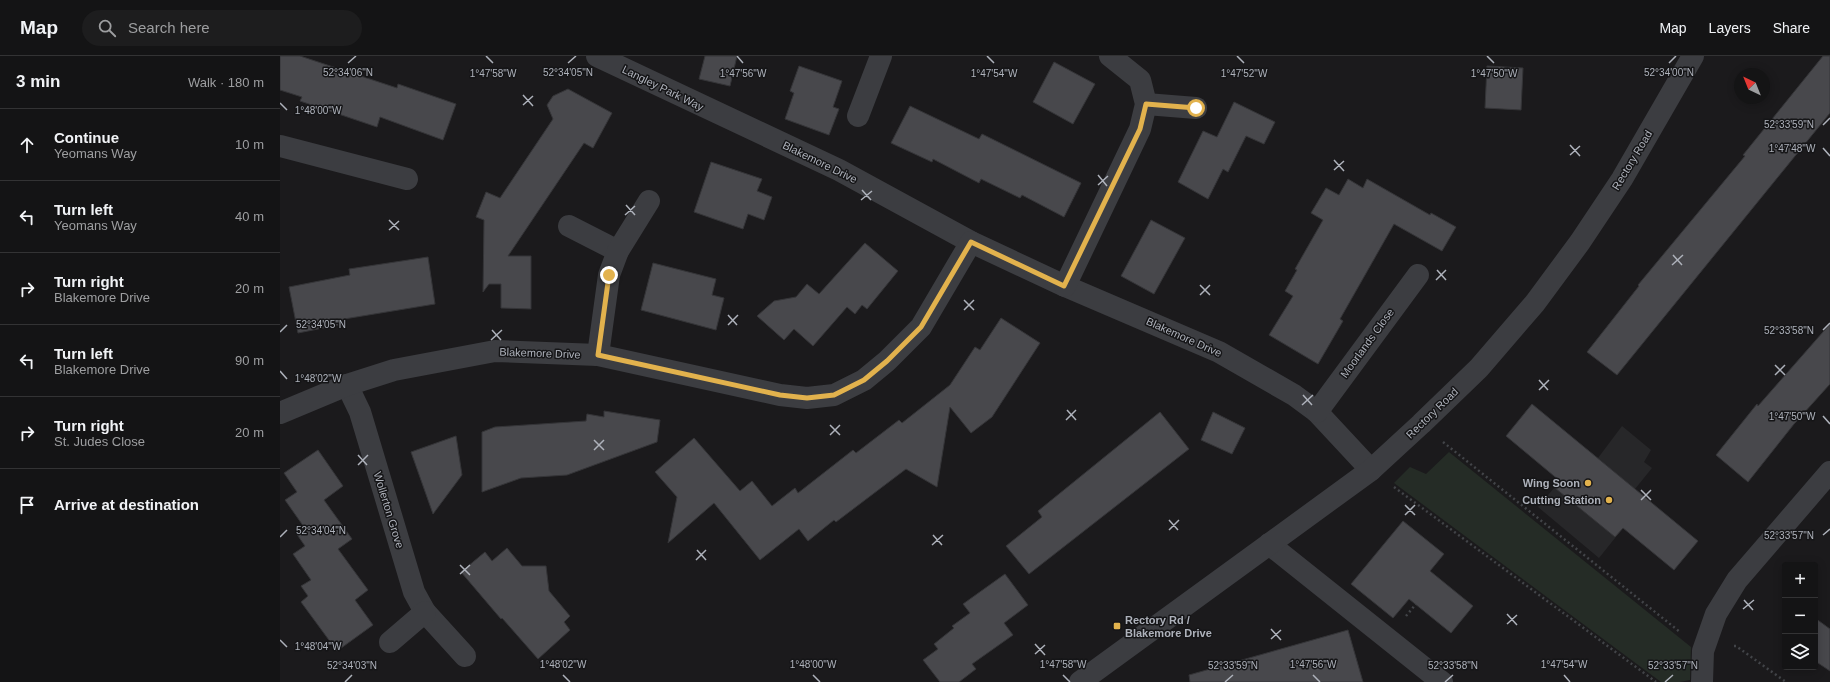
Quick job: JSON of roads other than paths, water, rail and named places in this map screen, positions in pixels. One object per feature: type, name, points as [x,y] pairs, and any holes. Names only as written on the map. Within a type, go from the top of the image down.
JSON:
[{"type":"street","name":"Langley Park Way","points":[[597,56],[730,120]]},
{"type":"street","points":[[858,116],[881,56]]},
{"type":"street","points":[[1064,286],[1140,129],[1146,104],[1140,80],[1110,56]]},
{"type":"street","name":"Rectory Road","points":[[1080,682],[1371,470],[1479,368],[1534,303],[1580,242],[1622,179],[1693,56]]},
{"type":"street","points":[[1146,104],[1196,108]]},
{"type":"street","name":"Blakemore Drive","points":[[730,120],[839,170],[971,242],[1064,286],[1219,352],[1294,395],[1317,412],[1371,470]]},
{"type":"street","points":[[280,146],[407,179]]},
{"type":"street","points":[[598,355],[609,275],[618,251],[649,201]]},
{"type":"street","points":[[569,226],[618,251]]},
{"type":"street","name":"Blakemore Drive","points":[[280,413],[347,385],[394,370],[495,351],[598,355],[780,395],[807,398],[834,395],[864,380],[887,361],[921,327],[971,242]]},
{"type":"street","name":"Moorlands Close","points":[[1317,412],[1418,275]]},
{"type":"street","name":"Wollerton Grove","points":[[347,385],[360,412],[414,592],[425,612],[465,656]]},
{"type":"street","points":[[1702,682],[1703,651],[1716,614],[1737,580],[1830,472]]},
{"type":"street","points":[[1269,544],[1442,682]]},
{"type":"street","points":[[390,642],[425,612]]},
{"type":"place","name":"Wing Soon","points":[[1588,483]]},
{"type":"place","name":"Cutting Station","points":[[1609,500]]},
{"type":"place","name":"Rectory Rd / Blakemore Drive","points":[[1117,626]]}]
